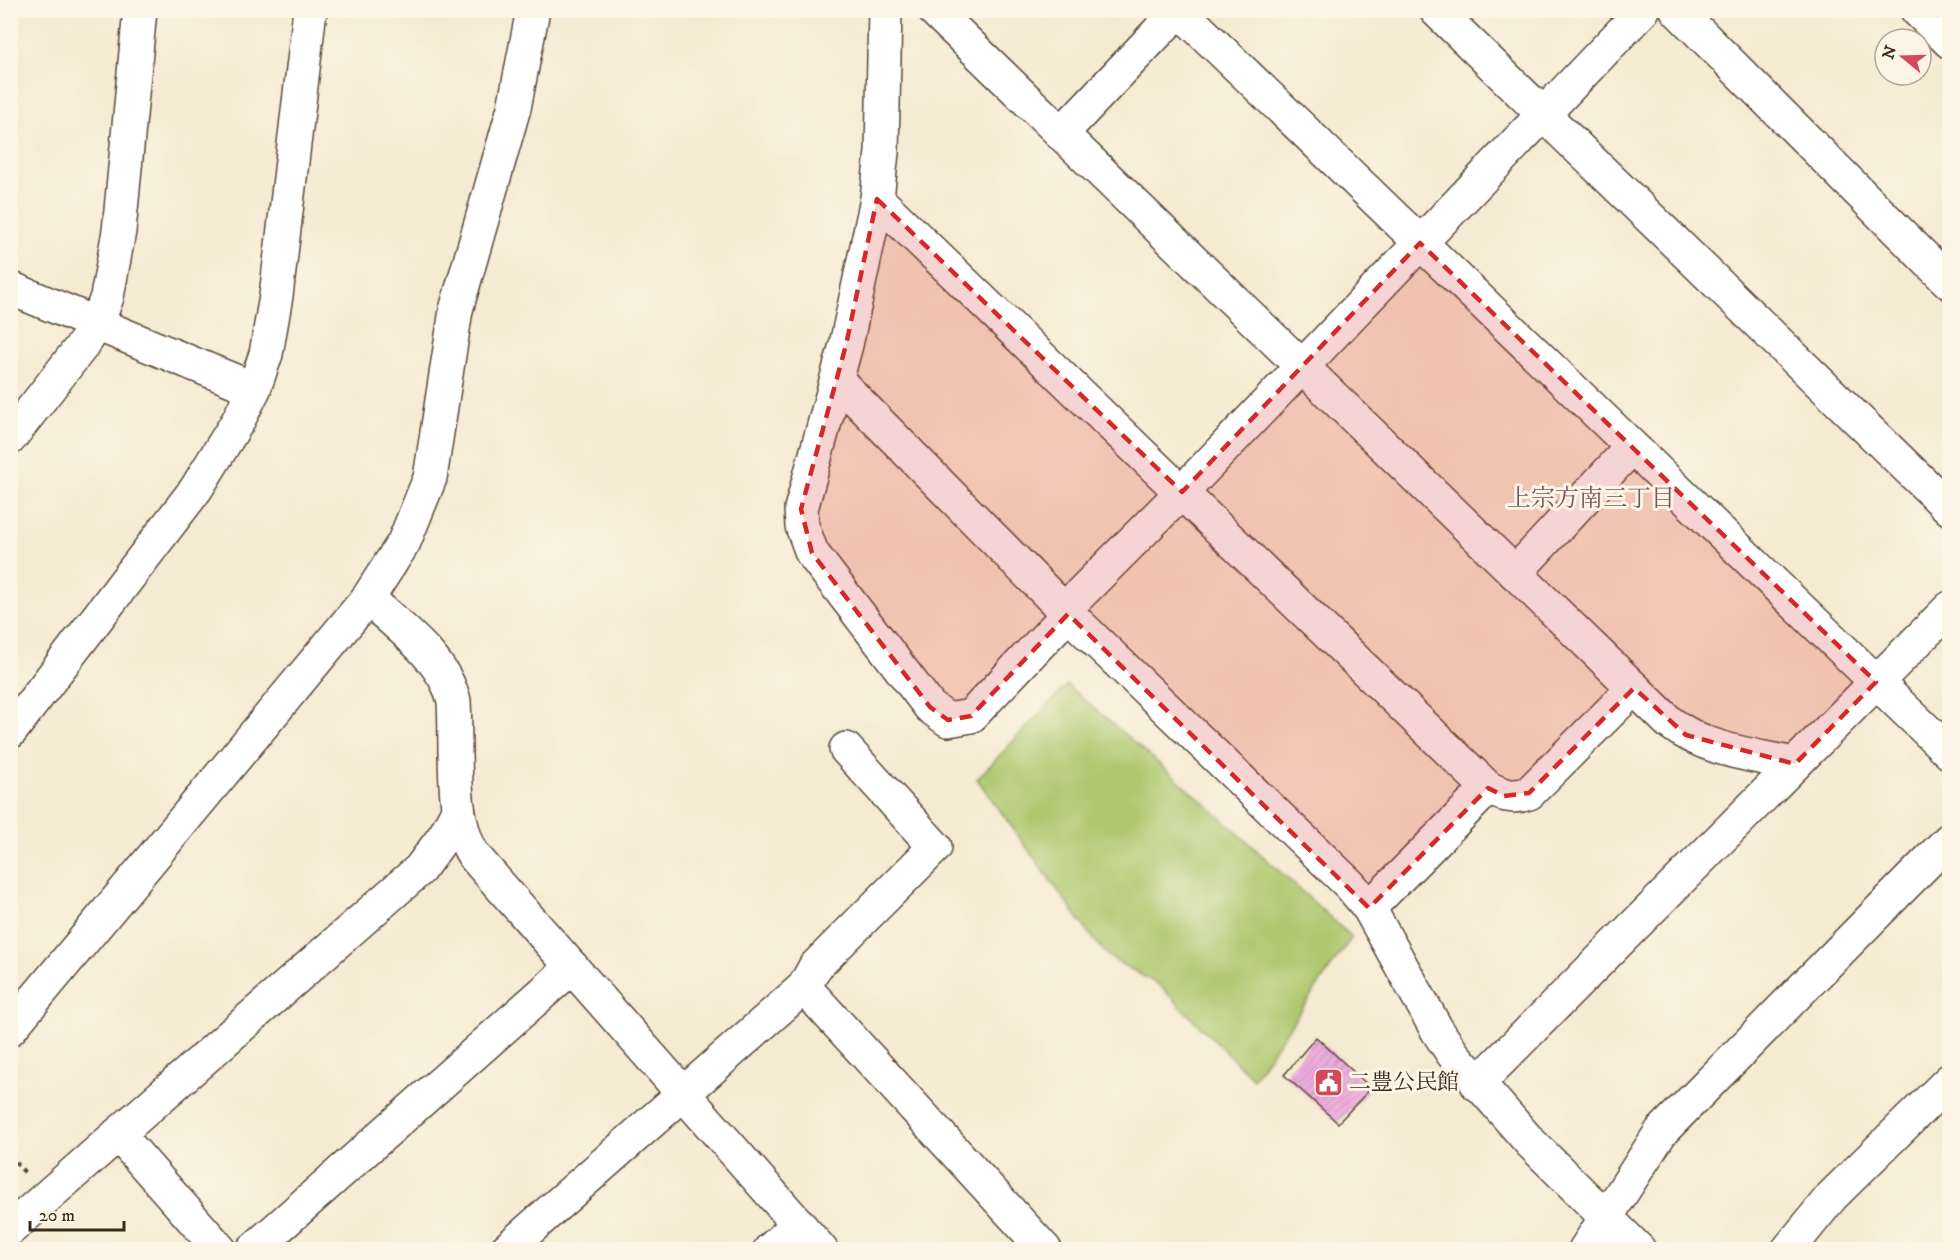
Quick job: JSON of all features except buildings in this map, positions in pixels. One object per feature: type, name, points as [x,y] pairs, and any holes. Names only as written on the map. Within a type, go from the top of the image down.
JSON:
[{"type":"street","points":[[10,438],[73,360],[97,324],[107,297],[119,231],[140,10]]},
{"type":"street","points":[[10,732],[196,489],[238,421],[254,389],[266,354],[276,296],[310,10]]},
{"type":"street","points":[[10,1029],[368,598],[404,542],[430,478],[456,310],[514,108],[533,10]]},
{"type":"street","points":[[885,10],[882,152],[877,199],[837,380],[801,509],[802,526],[812,553],[930,707],[948,720],[971,716],[1068,614],[1074,600],[1182,492],[1643,10]]},
{"type":"street","points":[[934,10],[1301,367],[1634,688],[1686,735],[1722,748],[1795,764]]},
{"type":"street","points":[[1061,134],[1179,10],[1950,753]]},
{"type":"street","points":[[1436,10],[1950,509]]},
{"type":"street","points":[[1677,10],[1950,283]]},
{"type":"street","points":[[1917,10],[1950,42]]},
{"type":"street","points":[[877,199],[1488,788],[1504,796],[1518,797],[1529,793],[1634,688]]},
{"type":"street","points":[[10,288],[254,389]]},
{"type":"street","points":[[837,380],[1068,614],[1350,885],[1369,908],[1437,1030],[1477,1084],[1639,1250]]},
{"type":"street","points":[[1515,573],[1632,447]]},
{"type":"street","points":[[368,598],[434,662],[450,686],[454,701],[458,810],[464,841],[474,856],[821,1250]]},
{"type":"street","points":[[1477,1084],[1950,608]]},
{"type":"street","points":[[506,1250],[804,987],[815,967],[935,847],[846,749]]},
{"type":"street","points":[[1369,908],[1488,788]]},
{"type":"street","points":[[10,1228],[420,869],[439,845],[458,810]]},
{"type":"street","points":[[1585,1250],[1661,1132],[1950,839]]},
{"type":"street","points":[[253,1250],[572,967]]},
{"type":"street","points":[[804,987],[1045,1250]]},
{"type":"street","points":[[1788,1250],[1832,1196],[1950,1080]]},
{"type":"street","points":[[118,1134],[220,1250]]},
{"type":"street","points":[[770,1250],[799,1224]]},
{"type":"highlighted area","points":[[877,199],[1182,492],[1420,243],[1876,682],[1795,764],[1686,735],[1634,688],[1529,793],[1504,796],[1488,788],[1369,908],[1068,614],[971,716],[948,720],[930,707],[812,553],[801,509],[846,345]]},
{"type":"green space","points":[[1067,685],[1197,796],[1352,937],[1253,1079],[1159,985],[1109,957],[1088,932],[977,779]]},
{"type":"place","name":"二豊公民館","points":[[1328,1082]]},
{"type":"district","name":"上宗方南三丁目","points":[[1591,499]]}]
